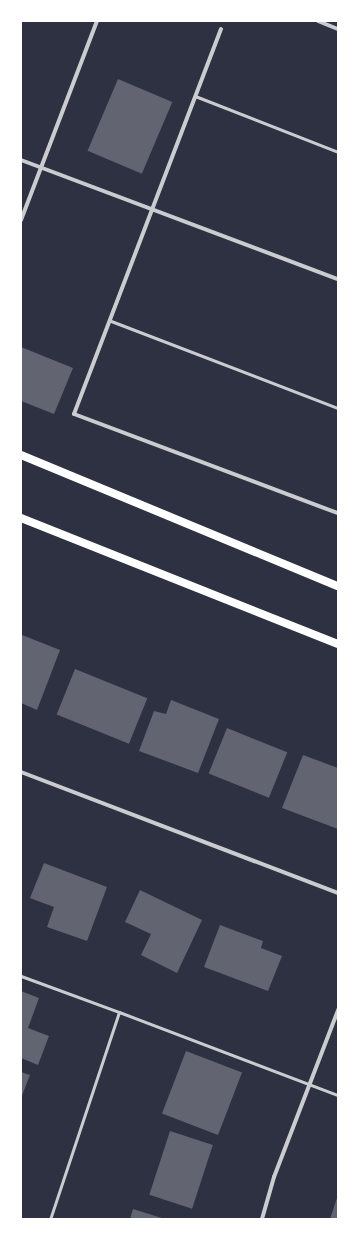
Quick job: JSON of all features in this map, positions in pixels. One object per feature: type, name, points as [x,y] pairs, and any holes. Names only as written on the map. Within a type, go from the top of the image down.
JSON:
[{"type":"main road","points":[[21,455],[338,586]]},
{"type":"main road","points":[[21,518],[338,644]]},
{"type":"street","points":[[21,220],[97,21]]},
{"type":"street","points":[[318,21],[338,29]]},
{"type":"street","points":[[221,29],[152,208],[111,321],[74,414],[338,513]]},
{"type":"street","points":[[21,160],[338,279]]},
{"type":"street","points":[[21,772],[338,893]]},
{"type":"street","points":[[262,1219],[274,1177],[338,1010]]},
{"type":"lane","points":[[195,96],[338,152]]},
{"type":"lane","points":[[111,321],[338,408]]},
{"type":"lane","points":[[21,976],[338,1095]]},
{"type":"lane","points":[[50,1219],[119,1012]]},
{"type":"building","points":[[118,79],[172,102],[142,174],[88,151]]},
{"type":"building","points":[[21,347],[73,368],[54,414],[21,401]]},
{"type":"building","points":[[22,635],[60,650],[37,710],[21,703]]},
{"type":"building","points":[[75,669],[147,698],[129,744],[57,714]]},
{"type":"building","points":[[171,700],[219,719],[198,773],[139,751],[154,711],[166,714]]},
{"type":"building","points":[[227,728],[287,752],[269,798],[209,773]]},
{"type":"building","points":[[303,755],[338,768],[338,829],[282,808]]},
{"type":"building","points":[[44,863],[107,887],[87,941],[47,927],[54,907],[30,898]]},
{"type":"building","points":[[140,890],[202,920],[177,973],[141,955],[151,934],[125,922]]},
{"type":"building","points":[[220,925],[263,941],[261,948],[282,956],[268,991],[204,967]]},
{"type":"building","points":[[21,991],[39,998],[28,1028],[49,1036],[38,1065],[21,1058]]},
{"type":"building","points":[[186,1051],[242,1073],[218,1135],[162,1114]]},
{"type":"building","points":[[21,1072],[30,1075],[21,1098]]},
{"type":"building","points":[[170,1131],[213,1145],[192,1209],[149,1195]]},
{"type":"building","points":[[338,1195],[338,1219],[330,1219]]},
{"type":"building","points":[[133,1209],[165,1219],[130,1219]]}]
